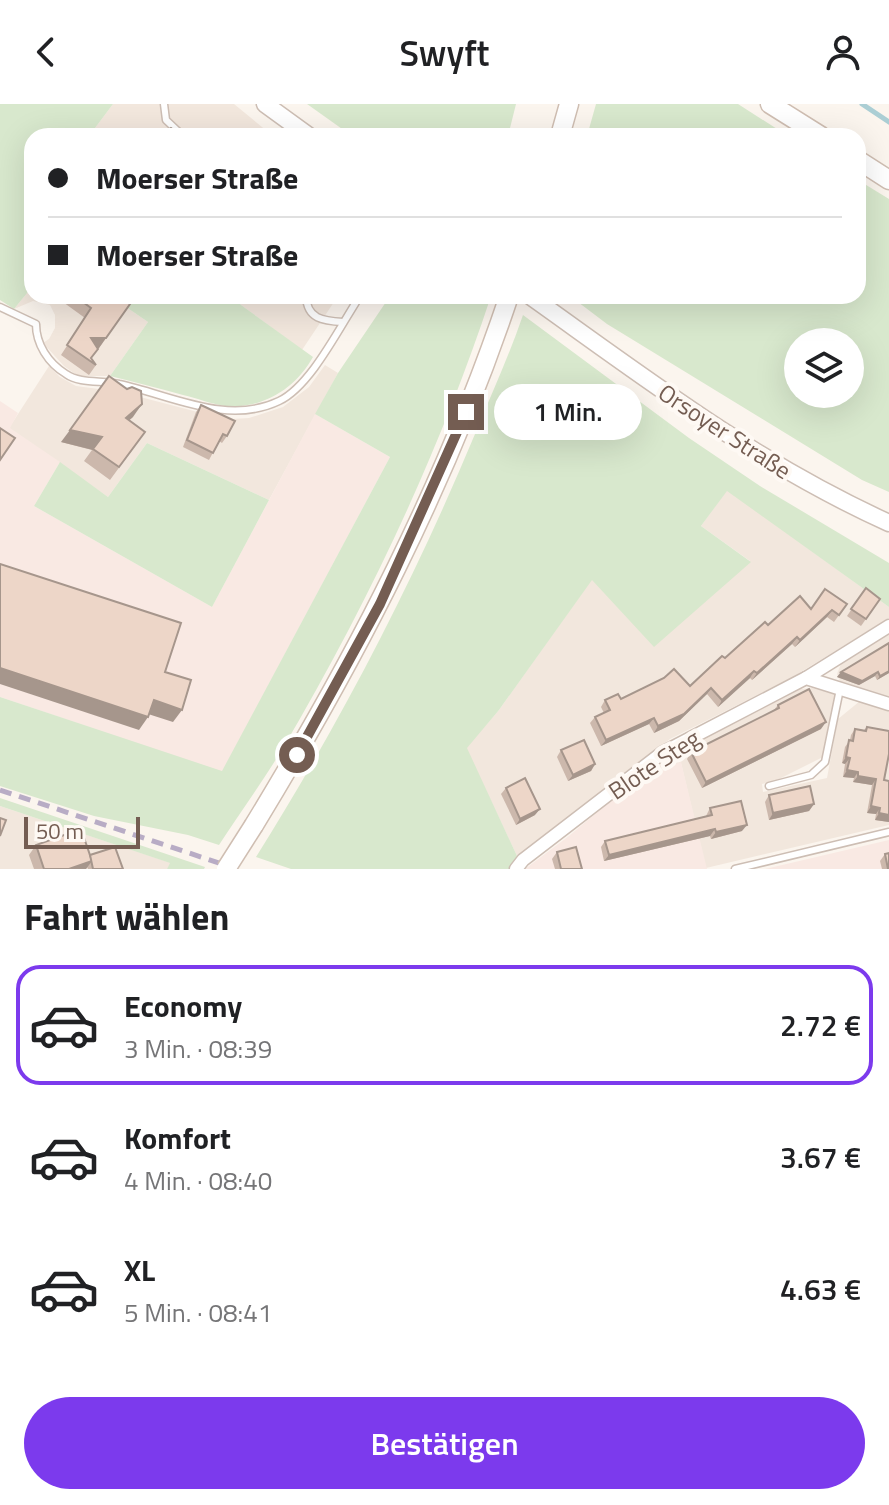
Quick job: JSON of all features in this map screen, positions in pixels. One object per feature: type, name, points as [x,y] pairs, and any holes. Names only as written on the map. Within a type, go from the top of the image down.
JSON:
[{"type":"main road","points":[[562,128],[569,104]]},
{"type":"main road","points":[[770,104],[808,128]]},
{"type":"main road","points":[[866,165],[889,180]]},
{"type":"main road","points":[[226,869],[339,681],[380,604],[449,455],[506,304]]},
{"type":"street","points":[[265,104],[298,128]]},
{"type":"street","name":"Orsoyer Straße","points":[[541,304],[723,433],[814,488],[889,523]]},
{"type":"street","name":"Blote Steg","points":[[516,869],[523,860],[662,753],[806,678],[889,626]]},
{"type":"street","points":[[806,678],[889,704]]},
{"type":"lane","points":[[164,104],[166,120],[174,128]]},
{"type":"lane","points":[[307,304],[313,315],[326,321],[343,322]]},
{"type":"lane","points":[[0,307],[36,324],[42,349],[63,373],[71,377],[119,384],[210,408],[237,411],[268,406],[293,393],[311,373],[354,304]]},
{"type":"lane","points":[[769,786],[811,775],[825,762],[840,689]]},
{"type":"lane","points":[[735,869],[889,832]]},
{"type":"shaded area","points":[[113,104],[234,104],[263,128],[95,128]]},
{"type":"shaded area","points":[[24,297],[26,304],[14,309]]},
{"type":"shaded area","points":[[46,304],[122,304],[148,322],[110,376],[78,376],[43,343],[55,328],[55,315],[50,305]]},
{"type":"shaded area","points":[[240,304],[333,304],[302,350]]},
{"type":"shaded area","points":[[325,365],[338,373],[269,500],[147,443],[108,497],[9,428],[49,366],[76,386],[121,392],[232,419],[249,418],[283,407],[309,387]]},
{"type":"shaded area","points":[[0,401],[18,413],[10,428],[60,462],[34,506],[212,607],[315,414],[390,457],[222,772],[0,697]]},
{"type":"shaded area","points":[[727,490],[889,607],[889,618],[791,678],[670,739],[517,856],[466,748],[499,710],[592,579],[750,561],[701,526]]},
{"type":"shaded area","points":[[889,633],[889,700],[842,686],[837,674],[842,661]]},
{"type":"shaded area","points":[[812,688],[835,694],[823,757],[775,781],[762,784],[763,792],[827,778],[838,719],[860,701],[889,711],[889,825],[706,868],[681,763],[640,776],[668,755],[801,689]]},
{"type":"shaded area","points":[[681,762],[707,869],[525,869],[640,776]]},
{"type":"shaded area","points":[[0,806],[171,863],[167,869],[0,869]]},
{"type":"shaded area","points":[[889,840],[889,869],[765,869]]},
{"type":"green space","points":[[0,104],[113,104],[95,128],[24,128],[24,297],[14,309],[0,300]]},
{"type":"green space","points":[[307,104],[516,104],[510,128],[341,128]]},
{"type":"green space","points":[[596,104],[738,104],[776,128],[589,128]]},
{"type":"green space","points":[[866,185],[889,199],[889,492],[862,480],[607,324],[581,304],[866,304]]},
{"type":"green space","points":[[122,304],[240,304],[313,357],[297,379],[276,395],[239,406],[214,404],[110,376],[148,322]]},
{"type":"green space","points":[[385,304],[488,304],[424,471],[372,584],[283,748],[219,845],[188,835],[94,816],[0,786],[0,697],[222,771],[390,457],[315,414],[338,373]]},
{"type":"green space","points":[[523,315],[689,438],[760,486],[889,563],[889,607],[727,491],[701,526],[751,562],[654,647],[592,580],[499,710],[467,748],[517,856],[509,869],[291,869],[256,857],[346,703],[401,597],[452,489]]},
{"type":"green space","points":[[147,443],[269,500],[212,607],[34,506],[60,462],[108,497]]},
{"type":"green space","points":[[0,798],[205,867],[167,869],[170,863],[0,806]]},
{"type":"building","points":[[86,304],[130,304],[106,338],[91,338],[98,349],[91,358],[96,365],[67,345],[91,308]]},
{"type":"building","points":[[109,376],[127,389],[132,387],[141,391],[142,404],[126,418],[145,432],[119,467],[93,449],[102,437],[70,430]]},
{"type":"building","points":[[201,405],[235,421],[227,436],[223,434],[213,453],[187,440]]},
{"type":"building","points":[[0,428],[15,438],[0,460]]},
{"type":"building","points":[[0,564],[181,623],[165,672],[191,680],[182,710],[154,700],[148,717],[0,668]]},
{"type":"building","points":[[866,588],[880,599],[866,619],[851,609]]},
{"type":"building","points":[[825,589],[847,604],[839,615],[832,610],[800,640],[797,637],[722,700],[711,688],[684,714],[658,726],[654,718],[606,740],[595,717],[610,710],[605,700],[618,694],[621,699],[664,678],[674,669],[690,686],[722,656],[725,658],[765,622],[768,625],[800,596],[811,609]]},
{"type":"building","points":[[889,643],[889,671],[880,676],[878,672],[862,681],[841,672]]},
{"type":"building","points":[[809,689],[826,722],[706,782],[691,752],[779,708],[778,705]]},
{"type":"building","points":[[867,727],[889,731],[884,780],[889,781],[889,815],[879,813],[880,808],[871,806],[876,779],[858,776],[858,772],[847,770],[849,740],[853,741],[855,729],[866,731]]},
{"type":"building","points":[[584,740],[595,764],[573,775],[561,750]]},
{"type":"building","points":[[525,778],[540,809],[520,819],[506,788]]},
{"type":"building","points":[[810,786],[814,804],[773,813],[769,795]]},
{"type":"building","points":[[741,801],[747,825],[716,832],[715,829],[609,855],[605,841],[712,815],[710,808]]},
{"type":"building","points":[[0,818],[6,820],[0,836]]},
{"type":"building","points":[[81,829],[92,861],[69,869],[44,869],[36,845]]},
{"type":"building","points":[[115,847],[123,869],[93,869],[90,855]]},
{"type":"building","points":[[576,847],[582,869],[561,869],[557,852]]},
{"type":"waterway","points":[[862,104],[889,122]]},
{"type":"railway","points":[[0,790],[237,869]]},
{"type":"route","points":[[297,755],[380,604],[416,530],[466,412]]}]
